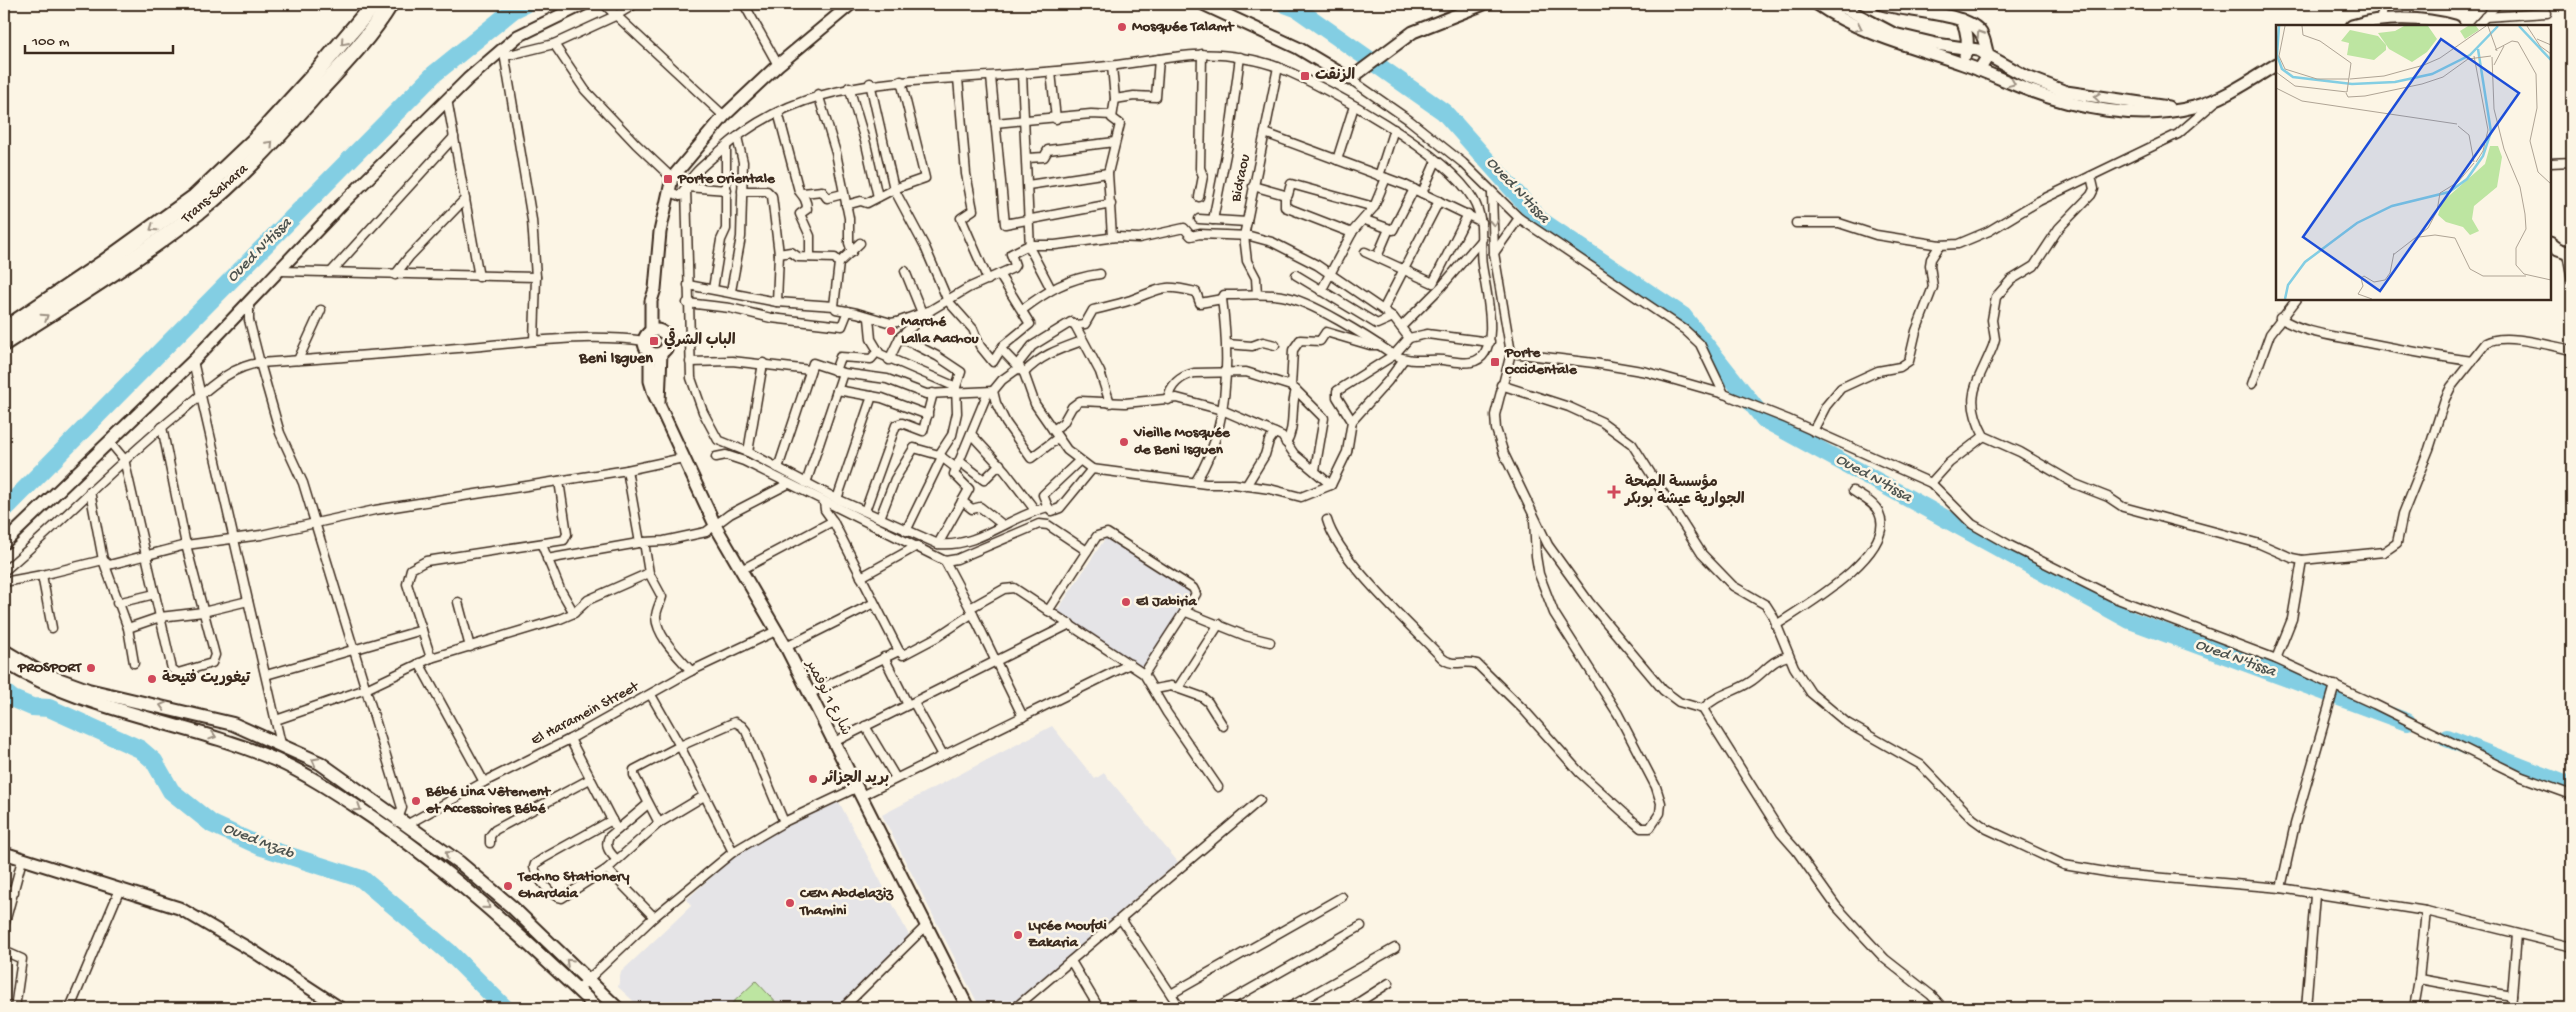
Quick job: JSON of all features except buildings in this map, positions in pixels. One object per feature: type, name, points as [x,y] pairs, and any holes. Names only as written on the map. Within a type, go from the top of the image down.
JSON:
[{"type":"highway","name":"Trans-Sahara","points":[[4,330],[102,264],[195,197],[266,128],[316,73],[374,4]]},
{"type":"highway","name":"Trans-Sahara","points":[[4,343],[119,269],[199,211],[220,193],[251,164],[341,66],[373,28],[390,4]]},
{"type":"main road","points":[[4,543],[193,361],[249,301],[281,271],[341,205],[447,99],[504,52],[554,17],[584,4]]},
{"type":"main road","points":[[651,335],[664,334],[668,340],[667,348],[655,353],[646,347],[651,335],[657,295],[655,289],[660,232],[672,178],[724,116],[778,65],[851,4]]},
{"type":"main road","points":[[1203,4],[1298,48],[1350,79],[1413,32],[1484,4]]},
{"type":"main road","points":[[1817,4],[1859,29],[2074,104],[2149,112],[2179,110],[2221,97],[2276,65]]},
{"type":"main road","points":[[1837,4],[1894,34],[1936,44],[1978,50],[2027,77],[2066,92],[2179,110]]},
{"type":"main road","points":[[1882,4],[1894,8],[1962,20],[1975,26],[1982,34],[1988,56],[1979,70]]},
{"type":"main road","points":[[1962,20],[1966,29],[1968,48],[1963,64]]},
{"type":"main road","points":[[2357,25],[2379,21],[2441,25]]},
{"type":"main road","points":[[2551,244],[2570,254]]},
{"type":"main road","name":"شارع 1 نوفمبر","points":[[655,353],[659,402],[683,458],[716,527],[786,647],[925,927],[968,1008]]},
{"type":"main road","points":[[4,651],[41,673],[88,690],[233,724],[320,762],[460,863],[505,901],[617,1008]]},
{"type":"main road","points":[[4,661],[32,679],[73,696],[215,736],[275,759],[309,775],[390,829],[504,920],[597,1008]]},
{"type":"main road","points":[[4,853],[164,902],[208,924],[340,1008]]},
{"type":"street","points":[[604,4],[724,116]]},
{"type":"street","points":[[534,341],[536,277],[532,220],[504,52],[554,44],[615,16],[635,4]]},
{"type":"street","points":[[744,4],[778,65]]},
{"type":"street","points":[[2379,21],[2386,4]]},
{"type":"street","points":[[2478,25],[2497,4]]},
{"type":"street","points":[[2485,17],[2547,13]]},
{"type":"street","points":[[554,44],[591,97],[672,178]]},
{"type":"street","points":[[1199,197],[1203,176],[1200,168],[1202,54]]},
{"type":"street","points":[[668,191],[680,196],[696,172],[737,137],[778,112],[818,94],[849,87],[901,80],[991,77],[1051,72],[1202,54],[1240,57],[1278,67],[1394,129],[1436,161],[1468,191],[1482,222],[1481,257],[1490,342],[1481,358],[1469,363],[1404,360],[1300,302],[1282,296],[1257,294],[1224,296],[1222,299],[1198,303],[1196,292],[1166,287],[1130,300],[1093,310],[1085,324],[1076,325],[1071,322],[1025,352],[1020,368]]},
{"type":"street","points":[[1213,220],[1229,140],[1240,57]]},
{"type":"street","points":[[1115,99],[1157,96],[1159,59]]},
{"type":"street","points":[[1112,66],[1115,99],[1112,120],[1120,124],[1108,173],[1112,204],[1112,237]]},
{"type":"street","name":"Bidraou","points":[[1257,294],[1256,278],[1247,261],[1244,236],[1278,67]]},
{"type":"street","points":[[1051,72],[1056,119]]},
{"type":"street","points":[[1022,74],[1029,245],[1036,264],[1051,289]]},
{"type":"street","points":[[991,77],[1004,223],[1008,224],[1112,204]]},
{"type":"street","points":[[958,78],[966,174],[973,210],[961,218],[988,280]]},
{"type":"street","points":[[1350,79],[1463,163],[1492,194],[1519,218],[1685,330],[1700,344],[1724,394]]},
{"type":"street","points":[[846,205],[861,201],[867,203],[894,189],[921,181],[925,177],[901,80]]},
{"type":"street","points":[[870,84],[894,189],[926,247],[948,301],[973,329],[980,346],[992,361],[995,361],[1001,349],[1030,325],[999,274]]},
{"type":"street","points":[[849,87],[866,144],[878,197]]},
{"type":"street","points":[[818,94],[836,153],[849,218],[849,243],[852,252]]},
{"type":"street","points":[[1796,222],[1839,223],[1864,233],[1940,244],[1958,244],[1989,231],[2032,205],[2178,134],[2221,97]]},
{"type":"street","points":[[447,99],[479,277]]},
{"type":"street","points":[[1337,160],[1354,106]]},
{"type":"street","points":[[778,112],[799,191],[803,193],[807,208],[800,214],[810,236],[810,257]]},
{"type":"street","points":[[995,123],[1056,119],[1091,114],[1112,115]]},
{"type":"street","points":[[1322,291],[1352,234],[1374,207],[1394,129]]},
{"type":"street","points":[[1265,133],[1418,191],[1482,222]]},
{"type":"street","points":[[332,271],[454,137]]},
{"type":"street","points":[[731,291],[742,238],[742,153],[737,137]]},
{"type":"street","points":[[1026,158],[1044,157],[1048,150],[1115,142]]},
{"type":"street","points":[[713,289],[720,240],[726,232],[726,146]]},
{"type":"street","points":[[1365,220],[1394,229],[1436,161]]},
{"type":"street","points":[[2551,163],[2572,162]]},
{"type":"street","points":[[1028,184],[1108,173]]},
{"type":"street","points":[[2091,176],[2094,189],[2091,195],[2060,228],[2034,266],[2010,280],[1996,297],[1992,320],[1995,339],[1972,398],[1974,413],[1984,436],[2020,452],[2075,484],[2108,497],[2123,507],[2260,544],[2292,558],[2302,560],[2384,552],[2397,543],[2403,514],[2429,449],[2445,399],[2451,387],[2486,343],[2493,339],[2508,339],[2572,350]]},
{"type":"street","points":[[1254,186],[1288,195],[1293,183],[1374,207]]},
{"type":"street","points":[[686,187],[727,190]]},
{"type":"street","points":[[686,187],[690,362],[694,389],[716,437],[724,444],[748,452],[837,499],[938,544],[950,545],[966,542],[1035,510],[1048,507]]},
{"type":"street","points":[[742,190],[764,191],[771,194],[779,254],[777,302]]},
{"type":"street","points":[[803,193],[822,191],[826,198],[843,194]]},
{"type":"street","points":[[1492,194],[1494,253],[1511,353],[1501,385],[1495,415],[1496,429],[1504,454],[1534,518],[1568,574],[1657,682],[1680,702],[1703,709],[1781,833],[1796,850],[1836,906],[1885,959],[1931,995],[1943,1008]]},
{"type":"street","points":[[1285,195],[1284,205],[1286,208],[1352,234]]},
{"type":"street","points":[[396,276],[409,257],[465,199]]},
{"type":"street","points":[[1383,310],[1439,201]]},
{"type":"street","points":[[1365,252],[1433,283],[1468,214]]},
{"type":"street","points":[[1494,253],[1519,218]]},
{"type":"street","points":[[1199,219],[1247,222]]},
{"type":"street","points":[[688,285],[731,291],[777,302],[834,306],[836,309],[892,323],[931,310],[964,290],[1014,267],[1010,257],[1012,253],[1029,245],[1055,245],[1112,237],[1139,238],[1184,228],[1191,236],[1200,234],[1256,236],[1272,242],[1332,274],[1392,317],[1408,338]]},
{"type":"street","points":[[1377,257],[1389,229]]},
{"type":"street","points":[[1401,327],[1442,286],[1482,239]]},
{"type":"street","points":[[834,306],[839,263],[860,243]]},
{"type":"street","points":[[1812,431],[1834,393],[1878,371],[1900,368],[1909,360],[1916,331],[1933,287],[1931,259],[1940,244]]},
{"type":"street","points":[[779,254],[791,252],[797,257],[835,258],[839,263]]},
{"type":"street","points":[[2570,254],[2572,280]]},
{"type":"street","points":[[281,271],[332,271],[396,276],[536,277]]},
{"type":"street","points":[[905,271],[922,313]]},
{"type":"street","points":[[1022,310],[1051,289],[1075,278],[1100,274]]},
{"type":"street","points":[[1296,275],[1377,324],[1392,317]]},
{"type":"street","points":[[1196,481],[1213,449],[1222,410],[1227,344],[1222,299]]},
{"type":"street","points":[[2252,384],[2270,334],[2295,300]]},
{"type":"street","points":[[249,301],[249,320],[280,433],[302,483],[402,808],[404,821]]},
{"type":"street","points":[[688,303],[730,308],[771,318],[842,326],[848,311]]},
{"type":"street","points":[[298,360],[321,310]]},
{"type":"street","points":[[889,360],[900,337],[931,310]]},
{"type":"street","points":[[869,318],[871,339],[877,352],[889,360],[936,377],[956,390]]},
{"type":"street","points":[[2280,318],[2296,326],[2320,333],[2398,350],[2472,361]]},
{"type":"street","points":[[1076,325],[1082,341],[1100,372],[1110,403]]},
{"type":"street","points":[[1286,443],[1292,430],[1293,350],[1300,340],[1320,341],[1326,332],[1370,345],[1379,345]]},
{"type":"street","points":[[1352,421],[1337,398],[1337,392],[1394,354],[1408,338],[1427,334],[1490,342]]},
{"type":"street","points":[[4,571],[124,459],[200,396],[236,369],[260,363],[534,341],[562,337],[651,335]]},
{"type":"street","points":[[900,337],[959,369],[961,375],[956,390],[956,413],[952,435],[906,531]]},
{"type":"street","points":[[938,544],[970,488],[956,477],[958,465],[990,391],[1020,368],[1052,352],[1082,341]]},
{"type":"street","points":[[1227,344],[1252,346],[1263,342],[1275,344]]},
{"type":"street","points":[[1001,349],[1020,368],[1035,404],[1058,438],[1079,461],[1092,469],[1270,489],[1300,497],[1331,486],[1347,452],[1352,421],[1404,360]]},
{"type":"street","points":[[806,483],[837,390],[840,357],[871,359],[877,352]]},
{"type":"street","points":[[1511,353],[1594,363],[1647,372],[1724,394],[1931,483],[1963,518],[2010,546],[2142,610],[2276,659],[2335,685],[2522,778],[2572,795]]},
{"type":"street","points":[[690,362],[722,360],[810,370]]},
{"type":"street","points":[[193,361],[281,744]]},
{"type":"street","points":[[778,468],[812,364],[815,363],[839,372],[874,377],[926,394],[956,390],[990,391]]},
{"type":"street","points":[[748,452],[763,364]]},
{"type":"street","points":[[1168,400],[1170,389],[1187,375],[1246,372],[1294,388],[1324,418],[1315,470]]},
{"type":"street","points":[[1501,385],[1569,407],[1602,422],[1632,444],[1702,554],[1733,586],[1766,605],[1788,656],[1801,680],[1821,703],[1869,737],[1921,766],[1978,824],[2064,865],[2076,868],[2118,874],[2281,888],[2426,911],[2572,948]]},
{"type":"street","points":[[837,390],[872,396],[928,414]]},
{"type":"street","points":[[990,391],[1006,422],[1031,458],[1058,438]]},
{"type":"street","points":[[864,511],[896,425],[902,423],[922,431],[933,393]]},
{"type":"street","points":[[837,499],[872,396]]},
{"type":"street","points":[[1053,430],[1063,423],[1069,411],[1080,401],[1110,403],[1188,400],[1222,410],[1284,437],[1294,454],[1315,470],[1331,486]]},
{"type":"street","points":[[109,440],[124,459],[170,664],[178,673],[203,667],[212,663],[215,659],[186,545],[162,427]]},
{"type":"street","points":[[1246,486],[1265,455],[1269,441],[1275,433]]},
{"type":"street","points":[[971,434],[1000,464],[1035,510]]},
{"type":"street","points":[[1931,483],[1949,463],[1984,436]]},
{"type":"street","points":[[880,518],[895,479],[906,464],[912,449],[917,448],[941,456],[983,480],[1000,464]]},
{"type":"street","points":[[716,457],[733,456],[945,561],[952,561],[1039,524],[1048,525],[1087,551]]},
{"type":"street","points":[[103,560],[109,565],[117,564],[146,554],[186,545],[261,535],[375,510],[627,470],[683,458]]},
{"type":"street","points":[[1079,461],[1044,493],[1043,498],[1052,511],[1057,510],[1092,469]]},
{"type":"street","points":[[627,470],[650,573],[662,597],[657,612],[659,626],[667,642],[691,671]]},
{"type":"street","points":[[431,658],[407,584],[408,575],[413,567],[426,561],[562,541],[567,536],[559,481]]},
{"type":"street","points":[[547,558],[700,534],[716,527],[730,514],[788,484]]},
{"type":"street","points":[[90,491],[103,560],[117,603],[128,628],[134,663]]},
{"type":"street","points":[[1776,625],[1838,584],[1854,570],[1874,544],[1879,534],[1880,515],[1876,507],[1853,491]]},
{"type":"street","points":[[962,501],[972,509],[980,507],[1003,525]]},
{"type":"street","points":[[824,502],[827,513],[833,521],[899,651],[903,655],[937,637],[972,611],[1011,588],[1070,624],[1144,674],[1155,689],[1167,713],[1218,787]]},
{"type":"street","points":[[1327,520],[1329,529],[1356,568],[1442,658],[1453,664],[1470,662],[1477,664],[1525,711],[1580,773],[1641,828],[1650,828],[1660,814],[1661,803],[1656,787],[1618,714],[1554,613],[1539,574],[1534,518]]},
{"type":"street","points":[[742,570],[833,521]]},
{"type":"street","points":[[1048,611],[1097,536],[1107,533],[1192,588],[1196,596],[1144,674]]},
{"type":"street","points":[[542,545],[560,589],[574,613]]},
{"type":"street","points":[[861,577],[917,546]]},
{"type":"street","points":[[4,582],[103,560]]},
{"type":"street","points":[[2276,659],[2292,619],[2302,560]]},
{"type":"street","points":[[945,561],[972,611],[1022,717]]},
{"type":"street","points":[[276,720],[366,689],[431,658],[574,613],[588,600],[650,573]]},
{"type":"street","points":[[42,575],[52,628]]},
{"type":"street","points":[[117,603],[154,594]]},
{"type":"street","points":[[128,628],[160,617],[203,612],[248,601]]},
{"type":"street","points":[[458,602],[470,647]]},
{"type":"street","points":[[786,647],[874,603]]},
{"type":"street","points":[[1186,612],[1246,636],[1270,642]]},
{"type":"street","points":[[834,742],[1070,624]]},
{"type":"street","points":[[1178,688],[1219,624]]},
{"type":"street","points":[[266,674],[422,630]]},
{"type":"street","name":"El Haramein Street","points":[[390,829],[570,739],[691,671],[776,631]]},
{"type":"street","points":[[809,694],[899,651]]},
{"type":"street","points":[[1703,709],[1715,698],[1749,683],[1777,660],[1788,656]]},
{"type":"street","points":[[884,657],[943,755]]},
{"type":"street","points":[[419,663],[484,782]]},
{"type":"street","points":[[577,990],[654,918],[733,852],[784,822],[896,778],[1130,664]]},
{"type":"street","points":[[2281,888],[2295,824],[2335,685]]},
{"type":"street","points":[[1155,689],[1171,686],[1208,702],[1223,726]]},
{"type":"street","points":[[651,694],[680,746],[733,852]]},
{"type":"street","points":[[659,823],[634,775],[634,770],[680,746],[734,722],[742,726],[784,822]]},
{"type":"street","points":[[865,726],[896,778]]},
{"type":"street","points":[[570,739],[617,830]]},
{"type":"street","points":[[490,843],[490,836],[495,830],[590,779]]},
{"type":"street","points":[[612,820],[544,858],[534,867],[543,884],[558,898],[562,898],[607,869],[659,823],[704,796]]},
{"type":"street","points":[[1015,1008],[1260,800]]},
{"type":"street","points":[[617,860],[606,845],[609,837],[648,804]]},
{"type":"street","points":[[4,926],[22,860]]},
{"type":"street","points":[[607,869],[654,918]]},
{"type":"street","points":[[4,888],[14,892]]},
{"type":"street","points":[[70,1008],[120,889]]},
{"type":"street","points":[[2306,1008],[2315,894]]},
{"type":"street","points":[[1171,994],[1342,898]]},
{"type":"street","points":[[2414,1008],[2420,979],[2426,911]]},
{"type":"street","points":[[1121,919],[1180,1008]]},
{"type":"street","points":[[1217,1008],[1361,926]]},
{"type":"street","points":[[843,1008],[925,927]]},
{"type":"street","points":[[2511,1008],[2517,934]]},
{"type":"street","points":[[1288,1008],[1395,948]]},
{"type":"street","points":[[4,951],[22,959],[14,1008]]},
{"type":"street","points":[[1071,961],[1099,1008]]},
{"type":"street","points":[[2420,979],[2512,996]]},
{"type":"street","points":[[1350,1008],[1389,983]]},
{"type":"shaded area","name":"El Jabiria","points":[[1106,537],[1194,594],[1144,668],[1057,611]]},
{"type":"shaded area","name":"Lycée Moufdi Zakaria","points":[[1052,726],[1095,779],[1104,773],[1178,862],[1007,1008],[980,1008],[882,815]]},
{"type":"shaded area","name":"CEM Abdelaziz Thamini","points":[[839,802],[911,939],[840,1008],[641,1008],[618,987],[621,972],[691,906],[687,899],[746,846]]},
{"type":"green space","points":[[756,981],[781,1008],[727,1008]]},
{"type":"waterway","name":"Oued N'tissa","points":[[4,510],[434,74],[513,10],[525,4]]},
{"type":"waterway","name":"Oued N'tissa","points":[[1285,4],[1296,8],[1444,112],[1540,220],[1683,316],[1764,419],[2130,620],[2407,722]]},
{"type":"waterway","name":"Oued Mzab","points":[[4,692],[13,699],[32,707],[49,708],[140,749],[154,761],[171,791],[212,824],[262,847],[362,879],[450,953],[505,1008]]},
{"type":"waterway","name":"Oued N'tissa","points":[[2447,738],[2572,787]]},
{"type":"place","name":"Mosquée Talamt","points":[[1122,27]]},
{"type":"place","name":"الزنقت","points":[[1305,76]]},
{"type":"place","name":"Porte Orientale","points":[[668,179]]},
{"type":"place","name":"Marché Lalla Aachou","points":[[891,331]]},
{"type":"place","name":"الباب الشرقي","points":[[654,341]]},
{"type":"place","name":"Porte Occidentale","points":[[1495,362]]},
{"type":"place","name":"Vieille Mosquée de Beni Isguen","points":[[1124,442]]},
{"type":"place","name":"مؤسسة الصحة الجوارية عيشة بوبكر","points":[[1614,492]]},
{"type":"place","name":"El Jabiria","points":[[1126,602]]},
{"type":"place","name":"PROSPORT","points":[[91,668]]},
{"type":"place","name":"تيغوريت فتيحة","points":[[152,679]]},
{"type":"place","name":"بريد الجزائر","points":[[813,779]]},
{"type":"place","name":"Bébé Lina Vêtement et Accessoires Bébé","points":[[416,801]]},
{"type":"place","name":"Techno Stationery Ghardaia","points":[[508,886]]},
{"type":"place","name":"CEM Abdelaziz Thamini","points":[[790,903]]},
{"type":"place","name":"Lycée Moufdi Zakaria","points":[[1018,935]]},
{"type":"district","name":"Beni Isguen","points":[[616,359]]}]
